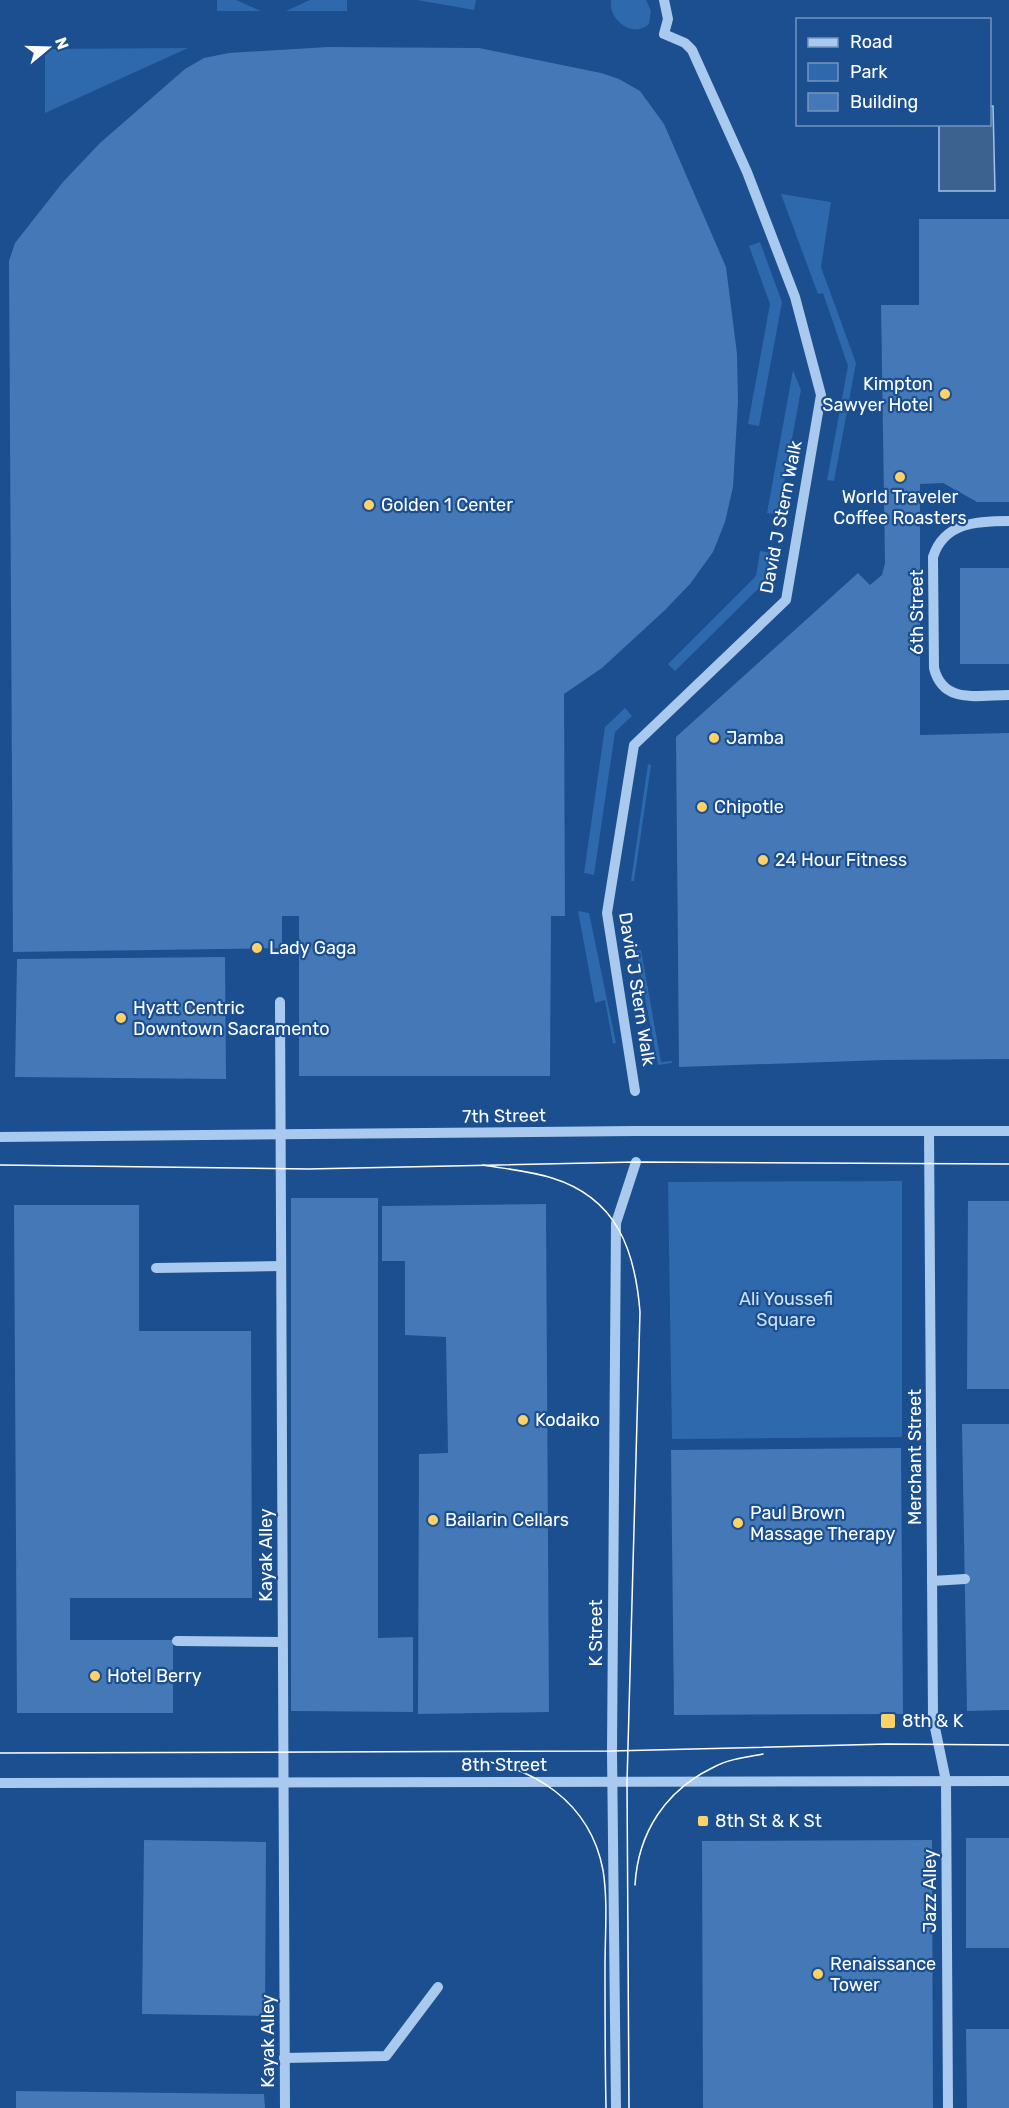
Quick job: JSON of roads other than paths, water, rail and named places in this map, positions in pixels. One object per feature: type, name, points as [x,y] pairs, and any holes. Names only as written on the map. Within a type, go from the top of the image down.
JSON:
[{"type":"street","name":"David J Stern Walk","points":[[635,1091],[607,913],[633,745],[786,600],[821,395],[795,297],[747,172],[692,50],[685,43],[664,34],[668,19],[664,0]]},
{"type":"street","name":"6th Street","points":[[1009,521],[978,521],[961,526],[937,546],[933,557],[934,668],[937,681],[946,690],[958,695],[1009,695]]},
{"type":"street","name":"Kayak Alley","points":[[280,1002],[285,2108]]},
{"type":"street","name":"7th Street","points":[[0,1137],[635,1131],[1009,1131]]},
{"type":"street","name":"Merchant Street","points":[[929,1131],[933,1718],[946,1781]]},
{"type":"street","name":"K Street","points":[[616,2108],[613,1782],[616,1223],[636,1162]]},
{"type":"street","points":[[156,1268],[281,1266]]},
{"type":"street","points":[[932,1581],[965,1579]]},
{"type":"street","points":[[177,1641],[282,1642]]},
{"type":"street","name":"Jazz Alley","points":[[946,1781],[948,2108]]},
{"type":"street","name":"8th Street","points":[[0,1783],[1009,1781]]},
{"type":"street","points":[[284,2058],[386,2056],[438,1987]]},
{"type":"tram line","points":[[0,1165],[308,1169],[636,1162],[1009,1164]]},
{"type":"tram line","points":[[483,1165],[552,1178],[574,1187],[592,1199],[607,1213],[618,1229],[627,1248],[637,1289],[640,1312],[627,1782],[629,2108]]},
{"type":"tram line","points":[[0,1753],[612,1751],[887,1744],[1009,1745]]},
{"type":"tram line","points":[[635,1885],[642,1847],[649,1830],[669,1800],[697,1776],[720,1764],[763,1754]]},
{"type":"tram line","points":[[469,1759],[515,1769],[555,1791],[586,1825],[596,1846],[603,1870],[606,1918],[606,2108]]},
{"type":"place","name":"Kimpton Sawyer Hotel","points":[[945,394]]},
{"type":"place","name":"World Traveler Coffee Roasters","points":[[900,477]]},
{"type":"place","name":"Golden 1 Center","points":[[369,505]]},
{"type":"place","name":"Jamba","points":[[714,738]]},
{"type":"place","name":"Chipotle","points":[[702,807]]},
{"type":"place","name":"24 Hour Fitness","points":[[763,860]]},
{"type":"place","name":"Lady Gaga","points":[[257,948]]},
{"type":"place","name":"Hyatt Centric Downtown Sacramento","points":[[121,1018]]},
{"type":"place","name":"Kodaiko","points":[[523,1420]]},
{"type":"place","name":"Bailarin Cellars","points":[[433,1520]]},
{"type":"place","name":"Paul Brown Massage Therapy","points":[[738,1523]]},
{"type":"place","name":"Hotel Berry","points":[[95,1676]]},
{"type":"place","name":"8th & K","points":[[888,1721]]},
{"type":"place","name":"8th St & K St","points":[[703,1821]]},
{"type":"place","name":"Renaissance Tower","points":[[818,1974]]},
{"type":"park label","name":"Ali Youssefi Square","points":[[786,1309]]}]
